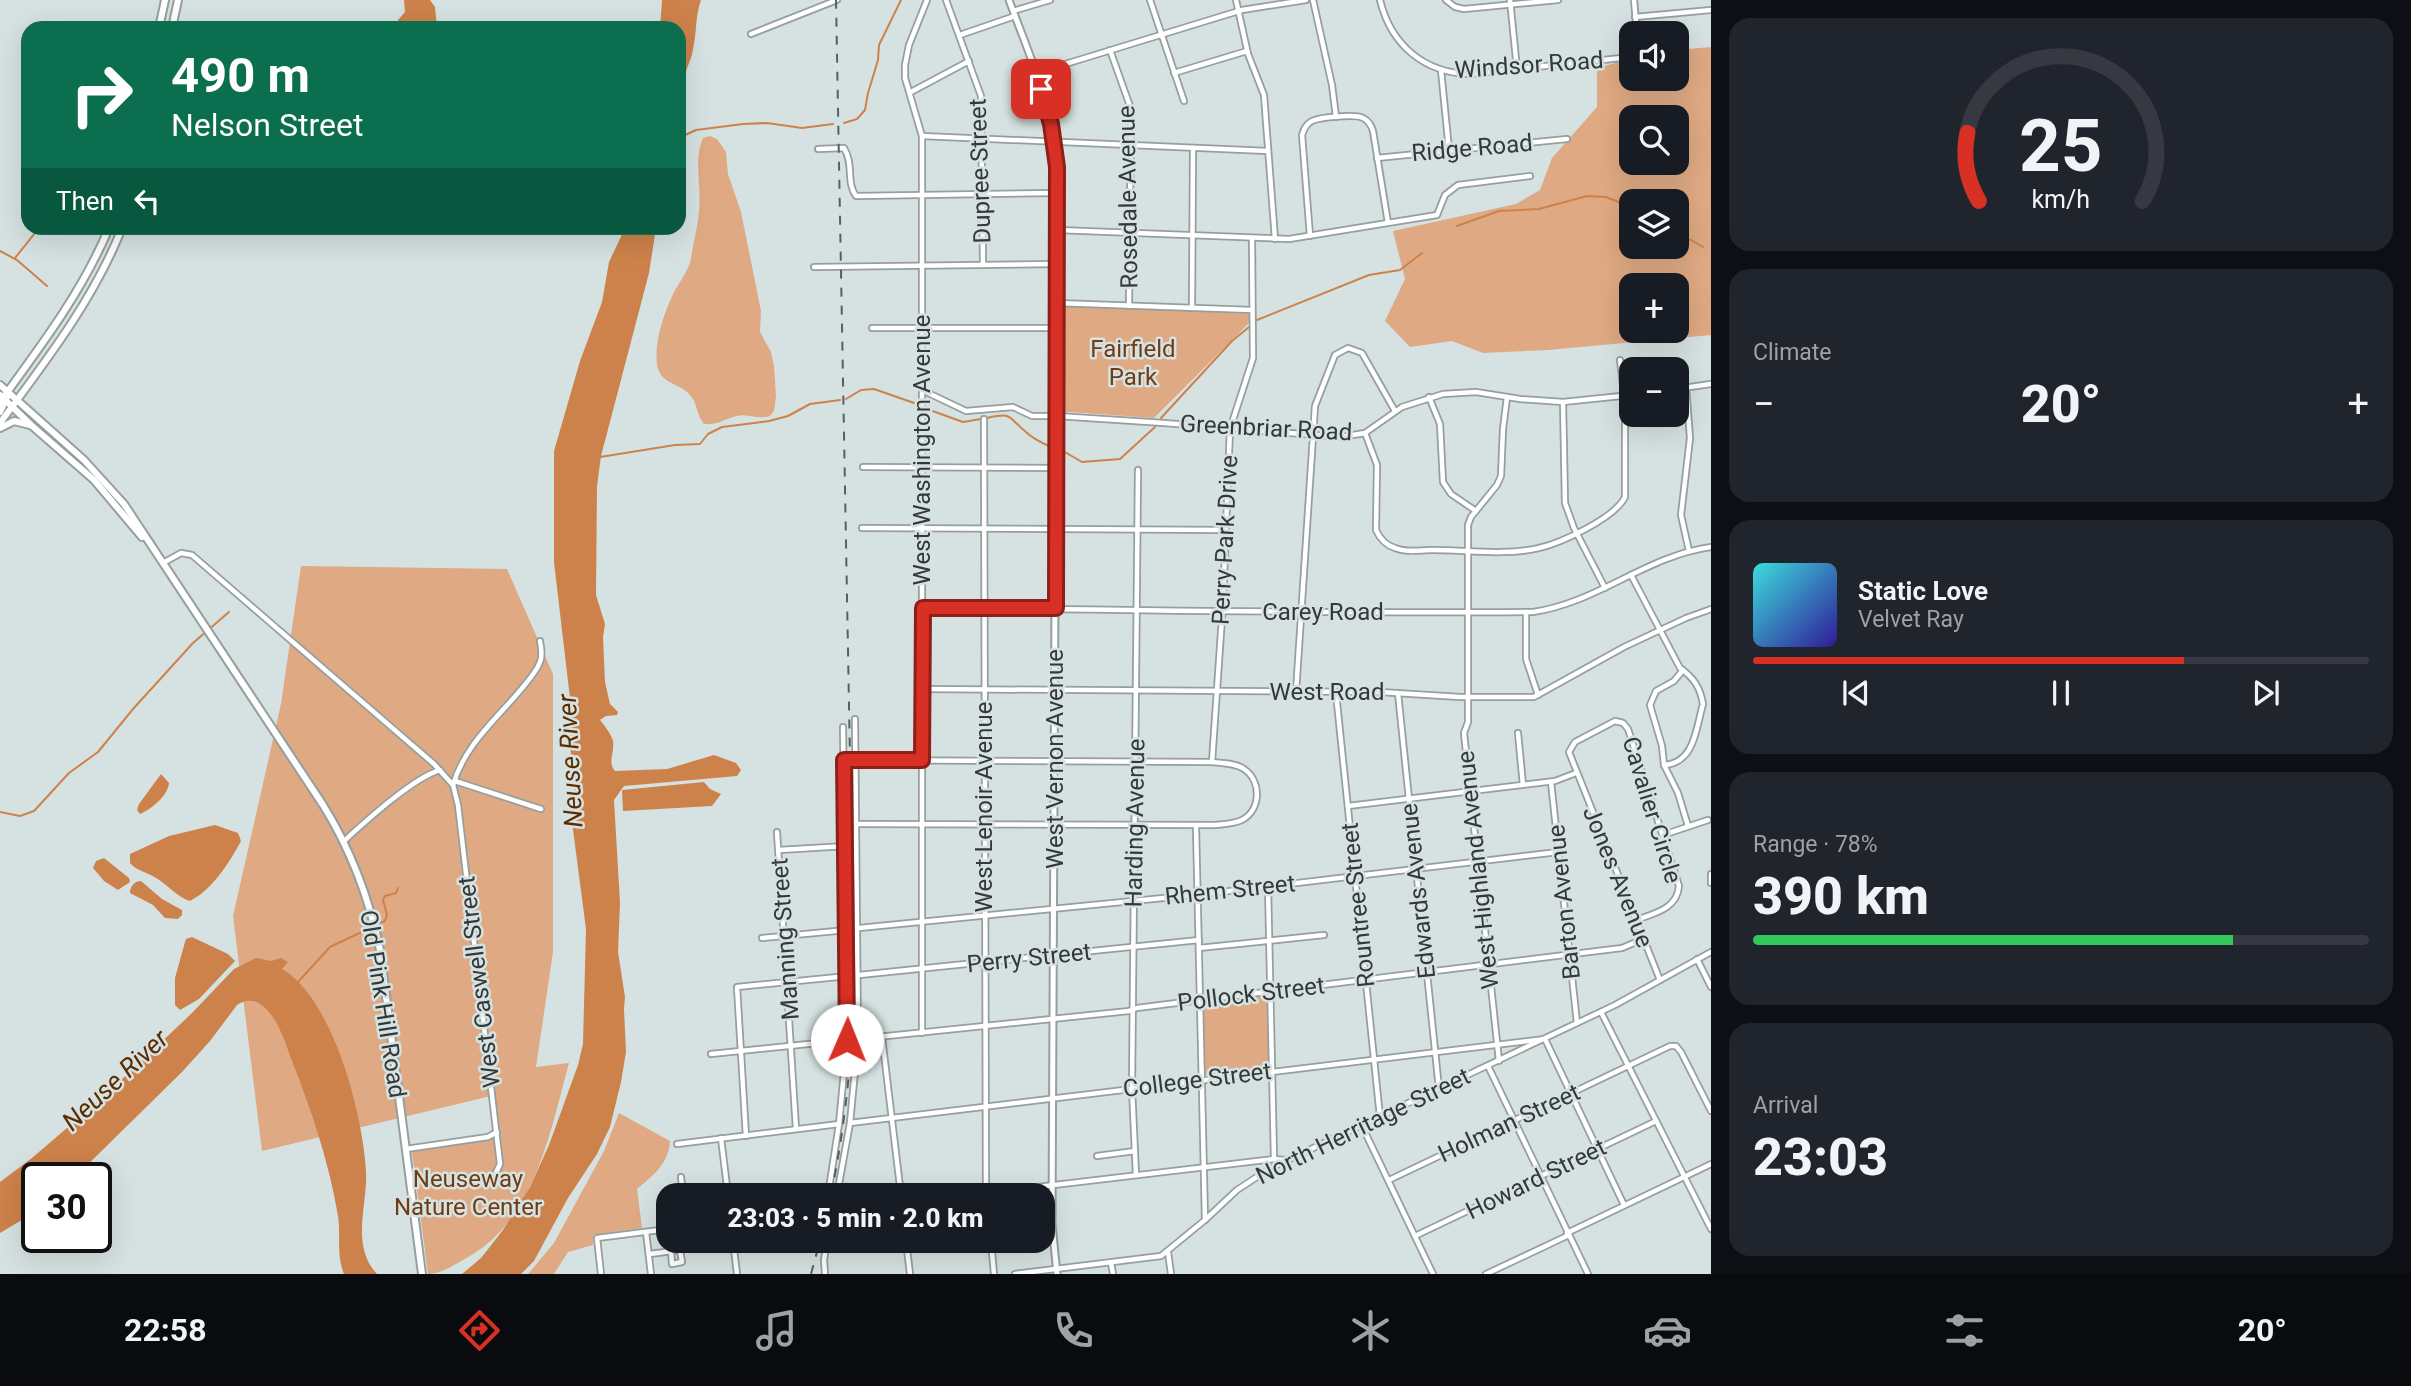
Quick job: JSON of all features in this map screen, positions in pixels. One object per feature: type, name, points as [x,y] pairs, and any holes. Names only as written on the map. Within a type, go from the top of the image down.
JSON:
[{"type":"highway","points":[[160,21],[165,0]]},
{"type":"highway","points":[[174,21],[178,0]]},
{"type":"highway","points":[[0,412],[4,397],[45,342],[74,296],[105,235]]},
{"type":"highway","points":[[0,423],[79,312],[119,235]]},
{"type":"highway","name":"Old Pink Hill Road","points":[[0,385],[4,397],[15,403],[102,478],[124,504],[344,841],[356,868],[376,931],[422,1274]]},
{"type":"highway","name":"Old Pink Hill Road","points":[[15,403],[31,425],[94,480],[149,543]]},
{"type":"highway","points":[[0,428],[14,421],[31,425]]},
{"type":"main road","name":"West Vernon Avenue","points":[[1009,0],[1046,105],[1055,142],[1058,193],[1053,1183]]},
{"type":"main road","name":"West Vernon Avenue","points":[[1054,1253],[1057,1272]]},
{"type":"street","points":[[751,34],[837,0]]},
{"type":"street","name":"West Washington Avenue","points":[[922,1033],[922,136],[905,75],[906,56],[927,0]]},
{"type":"street","name":"Dupree Street","points":[[946,0],[981,96],[983,264]]},
{"type":"street","points":[[960,36],[1050,0]]},
{"type":"street","points":[[1150,0],[1184,101]]},
{"type":"street","points":[[1236,0],[1247,51],[1264,95],[1275,239]]},
{"type":"street","points":[[1036,73],[1238,11],[1306,0]]},
{"type":"street","points":[[1313,0],[1332,85],[1336,117]]},
{"type":"street","name":"Windsor Road","points":[[1380,0],[1388,25],[1402,45],[1419,60],[1441,70],[1470,74],[1619,58]]},
{"type":"street","points":[[1446,0],[1455,7],[1464,9],[1558,0]]},
{"type":"street","points":[[1634,0],[1635,21]]},
{"type":"street","points":[[1510,3],[1517,69]]},
{"type":"street","points":[[1635,18],[1711,10]]},
{"type":"street","name":"Rosedale Avenue","points":[[1110,50],[1131,108],[1129,306]]},
{"type":"street","points":[[1174,73],[1247,51]]},
{"type":"street","points":[[911,92],[969,61]]},
{"type":"street","points":[[1441,70],[1449,150]]},
{"type":"street","points":[[1310,236],[1302,135],[1306,125],[1312,121],[1354,116],[1367,120],[1372,126],[1388,223]]},
{"type":"street","points":[[922,136],[1268,151]]},
{"type":"street","name":"Ridge Road","points":[[1377,158],[1567,139]]},
{"type":"street","points":[[1192,308],[1193,147]]},
{"type":"street","points":[[818,149],[847,150],[852,168],[852,190],[856,195],[1058,193]]},
{"type":"street","points":[[1058,230],[1275,239],[1310,236],[1437,215],[1445,195],[1458,185],[1530,176]]},
{"type":"street","name":"Perry Park Drive","points":[[1212,762],[1223,611],[1230,429],[1252,360],[1252,238]]},
{"type":"street","points":[[814,267],[1057,264]]},
{"type":"street","points":[[1057,303],[1252,310]]},
{"type":"street","points":[[872,328],[1057,328]]},
{"type":"street","points":[[1296,692],[1317,398],[1335,355],[1342,349],[1354,349],[1364,355],[1395,411]]},
{"type":"street","points":[[1689,387],[1711,384]]},
{"type":"street","name":"Greenbriar Road","points":[[922,390],[961,410],[1013,407],[1032,416],[1345,437],[1365,433],[1395,411],[1429,397],[1466,392],[1563,402],[1619,396]]},
{"type":"street","points":[[1429,397],[1440,424],[1443,482],[1451,494],[1476,511]]},
{"type":"street","name":"West Highland Avenue","points":[[1499,1061],[1464,733],[1468,722],[1468,525],[1497,485],[1502,473],[1507,397]]},
{"type":"street","points":[[1563,402],[1563,492],[1576,533],[1605,589]]},
{"type":"street","name":"West Lenoir Avenue","points":[[984,419],[986,1183]]},
{"type":"street","points":[[1689,425],[1690,438],[1681,515],[1689,551]]},
{"type":"street","points":[[1365,433],[1377,465],[1375,524],[1381,539],[1389,546],[1399,550],[1532,550],[1576,533],[1616,509],[1625,497],[1627,427]]},
{"type":"street","points":[[863,467],[1056,468]]},
{"type":"street","name":"Harding Avenue","points":[[1136,1175],[1132,1088],[1138,470]]},
{"type":"street","points":[[862,528],[1226,530]]},
{"type":"street","name":"Carey Road","points":[[923,608],[1526,612],[1563,607],[1663,559],[1711,547]]},
{"type":"street","name":"West Caswell Street","points":[[162,564],[177,554],[188,554],[454,783],[497,1132],[500,1164],[494,1177]]},
{"type":"street","points":[[1631,575],[1683,670],[1696,681],[1703,704],[1691,749],[1675,763],[1664,765]]},
{"type":"street","name":"West Road","points":[[922,689],[1538,695],[1659,630],[1711,608]]},
{"type":"street","points":[[1526,612],[1526,659],[1538,695]]},
{"type":"street","points":[[540,640],[541,659],[535,672],[471,746],[462,760],[454,783],[541,809]]},
{"type":"street","points":[[1683,670],[1674,681],[1656,691],[1651,701],[1664,765],[1678,793],[1688,827]]},
{"type":"street","name":"Rountree Street","points":[[1336,693],[1380,1117]]},
{"type":"street","name":"Edwards Avenue","points":[[1398,693],[1439,1089]]},
{"type":"street","points":[[839,1183],[850,1123],[858,1039],[855,719]]},
{"type":"street","name":"Cavalier Circle","points":[[1576,773],[1569,752],[1571,745],[1611,722],[1623,723],[1630,735],[1679,886],[1677,898],[1671,905],[1636,920]]},
{"type":"street","points":[[830,1183],[847,1040],[844,727]]},
{"type":"street","points":[[1518,733],[1523,785]]},
{"type":"street","points":[[844,760],[1212,762],[1244,769],[1256,786],[1257,799],[1251,812],[1239,821],[1196,827],[857,824]]},
{"type":"street","points":[[344,841],[419,780],[440,770]]},
{"type":"street","points":[[1348,806],[1551,782],[1576,773]]},
{"type":"street","name":"Jones Avenue","points":[[1576,773],[1660,981]]},
{"type":"street","name":"Barton Avenue","points":[[1551,782],[1577,1023]]},
{"type":"street","points":[[1669,833],[1708,820]]},
{"type":"street","points":[[1196,827],[1205,1220]]},
{"type":"street","name":"Manning Street","points":[[777,832],[796,1129]]},
{"type":"street","points":[[779,850],[846,846]]},
{"type":"street","name":"Rhem Street","points":[[859,928],[1355,877],[1558,852]]},
{"type":"street","points":[[1711,874],[1711,883]]},
{"type":"street","points":[[1268,886],[1274,1159]]},
{"type":"street","points":[[762,938],[847,930]]},
{"type":"street","points":[[1199,948],[1324,935]]},
{"type":"street","name":"Pollock Street","points":[[858,1039],[1133,1010],[1622,948],[1643,939]]},
{"type":"street","name":"Perry Street","points":[[859,975],[1199,940]]},
{"type":"street","name":"North Herritage Street","points":[[1015,1274],[1057,1272],[1161,1256],[1247,1182],[1286,1160],[1601,1012],[1711,952]]},
{"type":"street","points":[[1697,959],[1711,987]]},
{"type":"street","points":[[746,1136],[737,987],[848,976]]},
{"type":"street","points":[[1601,1012],[1711,1229]]},
{"type":"street","points":[[882,1037],[899,1183]]},
{"type":"street","points":[[1545,1039],[1624,1205]]},
{"type":"street","name":"College Street","points":[[850,1123],[1545,1039]]},
{"type":"street","points":[[711,1054],[847,1040]]},
{"type":"street","name":"Holman Street","points":[[1389,1180],[1670,1046],[1676,1046],[1711,1111]]},
{"type":"street","points":[[1488,1066],[1588,1274]]},
{"type":"street","name":"Howard Street","points":[[1415,1237],[1656,1121]]},
{"type":"street","points":[[677,1144],[839,1124]]},
{"type":"street","points":[[1362,1126],[1433,1274]]},
{"type":"street","points":[[405,1149],[488,1137],[497,1132]]},
{"type":"street","points":[[721,1138],[727,1183]]},
{"type":"street","points":[[1097,1156],[1135,1151]]},
{"type":"street","points":[[1055,1185],[1274,1159],[1286,1160]]},
{"type":"street","points":[[1486,1274],[1711,1164]]},
{"type":"street","points":[[681,1177],[682,1183]]},
{"type":"street","points":[[601,1274],[597,1238],[656,1230]]},
{"type":"street","points":[[646,1231],[651,1274]]},
{"type":"street","points":[[1168,1252],[1171,1274]]},
{"type":"street","points":[[649,1254],[656,1253]]},
{"type":"street","points":[[734,1253],[737,1274]]},
{"type":"street","points":[[825,1253],[825,1274]]},
{"type":"street","points":[[907,1253],[910,1274]]},
{"type":"street","points":[[991,1253],[994,1274]]},
{"type":"street","points":[[1111,1263],[1113,1274]]},
{"type":"green space","points":[[1711,47],[1711,335],[1689,337],[1689,273],[1619,273],[1619,343],[1624,343],[1483,353],[1452,341],[1410,347],[1385,321],[1405,279],[1393,231],[1516,204],[1540,190],[1552,158],[1597,107],[1597,68],[1619,62],[1619,91],[1689,91],[1689,49]]},
{"type":"green space","points":[[710,136],[717,139],[726,152],[728,174],[741,212],[761,311],[760,332],[771,352],[774,366],[776,396],[774,411],[770,416],[741,415],[718,423],[704,424],[690,395],[662,376],[656,355],[663,318],[691,259],[700,202],[700,147],[703,138]]},
{"type":"green space","name":"Fairfield Park","points":[[1057,304],[1250,314],[1249,323],[1154,418],[1055,411]]},
{"type":"green space","name":"Neuseway Nature Center","points":[[301,566],[507,569],[553,674],[553,952],[536,1067],[569,1063],[546,1147],[523,1200],[507,1224],[487,1244],[451,1267],[433,1274],[428,1274],[412,1152],[499,1137],[495,1095],[262,1151],[233,916],[281,704]]},
{"type":"green space","points":[[1268,994],[1270,1067],[1204,1075],[1203,1002]]},
{"type":"green space","points":[[619,1113],[670,1141],[663,1162],[637,1189],[642,1228],[593,1235],[593,1245],[568,1252],[554,1274],[528,1274],[554,1243],[604,1151]]},
{"type":"shaded area","points":[[404,0],[430,0],[435,7],[436,21],[398,21],[405,12]]},
{"type":"shaded area","points":[[662,0],[701,0],[692,54],[686,71],[686,21],[660,21]]},
{"type":"shaded area","name":"Neuse River","points":[[622,235],[655,235],[649,273],[601,456],[597,486],[596,595],[605,624],[605,682],[610,704],[618,712],[617,715],[606,716],[600,720],[613,741],[611,760],[615,771],[667,769],[714,755],[736,763],[741,770],[737,776],[624,786],[614,800],[620,903],[618,952],[625,997],[626,1052],[610,1127],[534,1261],[521,1274],[462,1274],[481,1258],[503,1230],[530,1187],[549,1145],[583,1044],[586,929],[572,822],[575,789],[569,737],[571,707],[554,562],[554,451],[580,361],[602,302],[609,262]]},
{"type":"shaded area","points":[[161,774],[169,783],[166,793],[140,814],[137,810],[139,804]]},
{"type":"shaded area","points":[[704,782],[710,789],[721,794],[712,806],[623,811],[622,790]]},
{"type":"shaded area","points":[[215,825],[238,833],[241,841],[213,883],[190,901],[130,863],[130,854],[169,836]]},
{"type":"shaded area","points":[[104,858],[129,878],[130,882],[118,890],[104,881],[93,868],[96,861]]},
{"type":"shaded area","points":[[141,881],[162,899],[182,910],[182,915],[178,919],[165,918],[153,905],[130,893],[133,885]]},
{"type":"shaded area","points":[[192,937],[228,954],[235,961],[199,999],[180,1010],[175,1005],[175,978],[186,939]]},
{"type":"shaded area","name":"Neuse River","points":[[256,958],[271,961],[281,958],[288,962],[282,969],[300,984],[316,1005],[330,1031],[352,1090],[359,1120],[366,1171],[362,1238],[369,1263],[377,1274],[344,1274],[340,1260],[339,1223],[334,1196],[313,1118],[278,1027],[266,1009],[252,1001],[237,1005],[182,1072],[90,1162],[27,1162],[103,1097],[191,1014],[234,969]]},
{"type":"shaded area","name":"Neuse River","points":[[21,1166],[21,1221],[0,1233],[0,1182]]},
{"type":"waterway","points":[[844,123],[857,119],[865,110],[878,60],[879,45],[901,0]]},
{"type":"waterway","points":[[686,135],[696,130],[743,124],[767,123],[802,128],[833,124]]},
{"type":"waterway","points":[[1457,226],[1499,211],[1539,209],[1587,196],[1606,197],[1619,202]]},
{"type":"waterway","points":[[15,258],[33,235]]},
{"type":"waterway","points":[[1689,240],[1703,247]]},
{"type":"waterway","points":[[0,251],[17,260],[47,286]]},
{"type":"waterway","points":[[1257,320],[1369,275],[1400,270],[1422,253]]},
{"type":"waterway","points":[[1161,418],[1232,341],[1249,327]]},
{"type":"waterway","points":[[846,399],[861,390],[874,389],[917,404]]},
{"type":"waterway","points":[[600,457],[675,445],[700,444],[708,434],[722,427],[769,421],[788,416],[810,404],[840,400]]},
{"type":"waterway","points":[[927,409],[963,422],[981,419]]},
{"type":"waterway","points":[[987,418],[1010,417],[1032,437],[1051,447]]},
{"type":"waterway","points":[[1063,451],[1082,462],[1120,459],[1155,427]]},
{"type":"waterway","points":[[0,812],[20,816],[34,811],[69,773],[98,752],[193,643],[229,612]]},
{"type":"waterway","points":[[377,924],[385,921],[387,915],[383,900],[385,896],[396,893],[398,888]]},
{"type":"waterway","points":[[297,983],[330,947],[372,927]]},
{"type":"railway","points":[[833,1183],[848,1086],[854,976],[836,0]]},
{"type":"railway","points":[[811,1274],[817,1253]]},
{"type":"route","points":[[847,1040],[844,760],[922,760],[923,608],[1056,608],[1057,167],[1055,142],[1041,89]]}]
